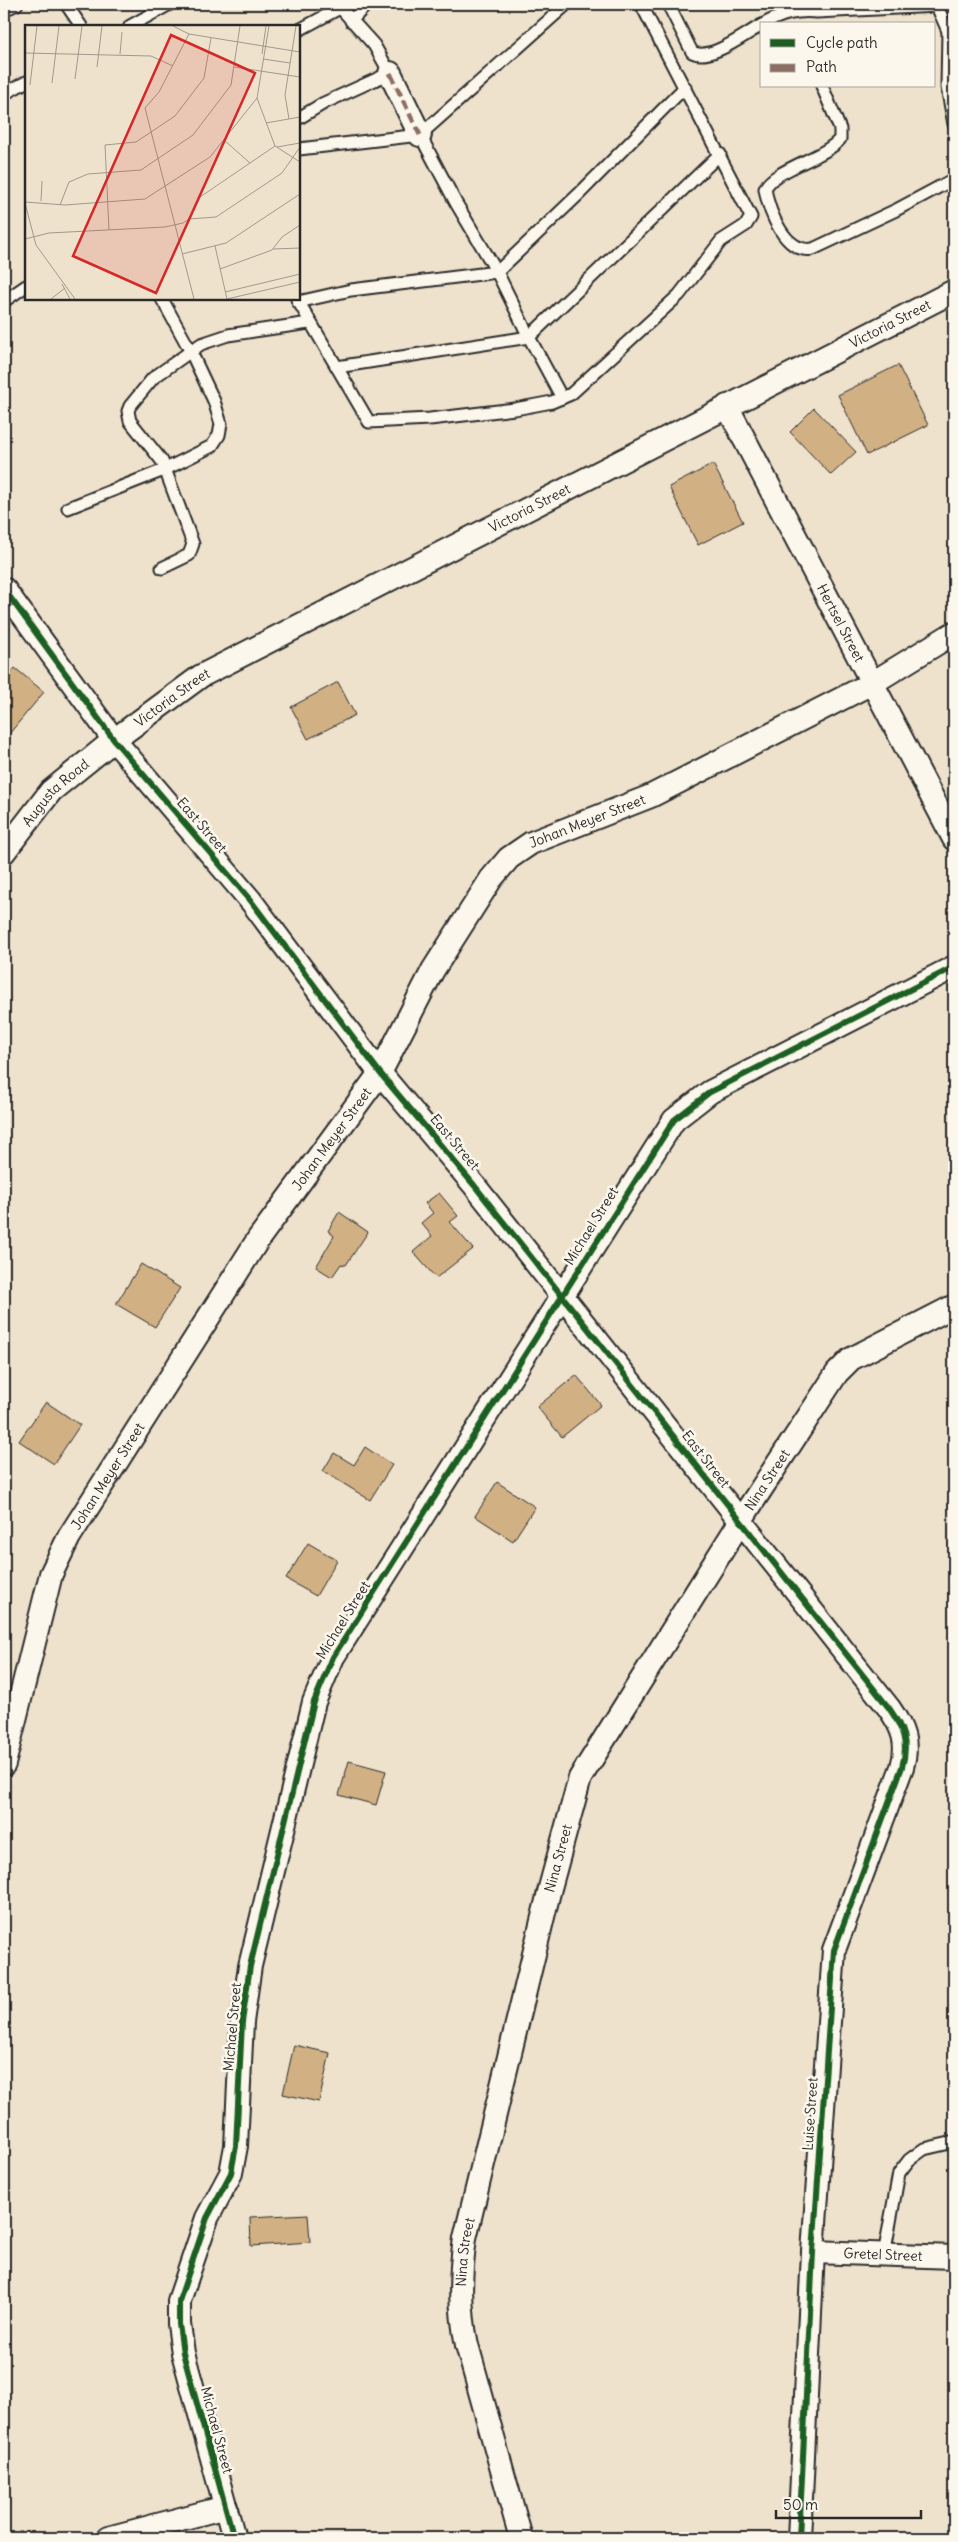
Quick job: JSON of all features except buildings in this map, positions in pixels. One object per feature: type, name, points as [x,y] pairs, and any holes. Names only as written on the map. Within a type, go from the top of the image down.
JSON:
[{"type":"street","points":[[390,73],[420,135]]},
{"type":"street","name":"Victoria Street","points":[[114,740],[202,676],[954,291]]},
{"type":"street","name":"Hertsel Street","points":[[727,406],[874,682],[954,839]]},
{"type":"street","name":"East Street","points":[[4,589],[114,740],[251,901],[380,1073],[474,1185],[889,1708]]},
{"type":"street","name":"Johan Meyer Street","points":[[4,1761],[56,1560],[259,1238],[380,1073],[433,970],[495,874],[516,852],[531,843],[651,796],[874,682],[954,633]]},
{"type":"street","name":"Augusta Road","points":[[4,852],[51,791],[114,740]]},
{"type":"street","name":"Michael Street","points":[[234,2538],[183,2353],[178,2324],[179,2301],[207,2218],[231,2173],[236,2146],[242,2022],[250,1966],[314,1702],[333,1657],[669,1125],[710,1092],[954,967]]},
{"type":"street","name":"Nina Street","points":[[521,2538],[461,2317],[460,2276],[465,2238],[550,1888],[580,1778],[831,1381],[844,1366],[861,1354],[954,1306]]},
{"type":"street","name":"Luise Street","points":[[799,2538],[813,2252],[834,1950],[906,1754],[902,1730],[889,1708]]},
{"type":"street","name":"Gretel Street","points":[[813,2252],[954,2258]]},
{"type":"street","points":[[108,2538],[226,2507]]},
{"type":"lane","points":[[4,10],[16,4]]},
{"type":"lane","points":[[66,4],[80,25]]},
{"type":"lane","points":[[132,25],[170,4]]},
{"type":"lane","points":[[351,21],[367,4]]},
{"type":"lane","points":[[300,149],[420,135],[568,4]]},
{"type":"lane","points":[[298,300],[366,420],[374,424],[516,409],[562,398],[587,381],[641,328],[679,295],[721,241],[750,221],[751,211],[641,4]]},
{"type":"lane","points":[[668,4],[692,52],[701,56],[713,52],[760,26]]},
{"type":"lane","points":[[768,22],[792,12],[817,18],[936,5],[951,29],[947,87],[954,124]]},
{"type":"lane","points":[[300,29],[338,6],[374,46],[390,73],[324,103],[300,117]]},
{"type":"lane","points":[[4,94],[25,83]]},
{"type":"lane","points":[[300,300],[351,290],[497,272],[579,194],[685,87]]},
{"type":"lane","points":[[823,88],[840,129],[840,139],[827,150],[775,178],[766,189],[774,217],[788,241],[799,249],[813,249],[896,210],[954,179]]},
{"type":"lane","points":[[420,135],[456,203],[497,272],[562,398]]},
{"type":"lane","points":[[337,367],[529,337],[720,154]]},
{"type":"lane","points":[[4,301],[25,287]]},
{"type":"lane","points":[[68,508],[164,470],[212,446],[216,442],[221,430],[220,416],[190,350],[163,300]]},
{"type":"lane","points":[[162,568],[189,555],[193,544],[158,455],[130,421],[128,411],[135,399],[153,378],[190,350],[211,339],[310,323]]},
{"type":"lane","points":[[884,2255],[899,2173],[909,2160],[924,2149],[954,2142]]},
{"type":"marked path","points":[[390,73],[420,135]]},
{"type":"cycle path","points":[[4,589],[114,740],[251,901],[380,1073],[474,1185],[889,1708],[901,1729],[905,1743],[902,1767],[834,1950],[813,2252],[799,2538]]},
{"type":"cycle path","points":[[234,2538],[183,2353],[179,2324],[179,2301],[207,2218],[231,2173],[236,2146],[242,2022],[250,1966],[314,1702],[333,1657],[674,1120],[710,1092],[954,967]]}]
